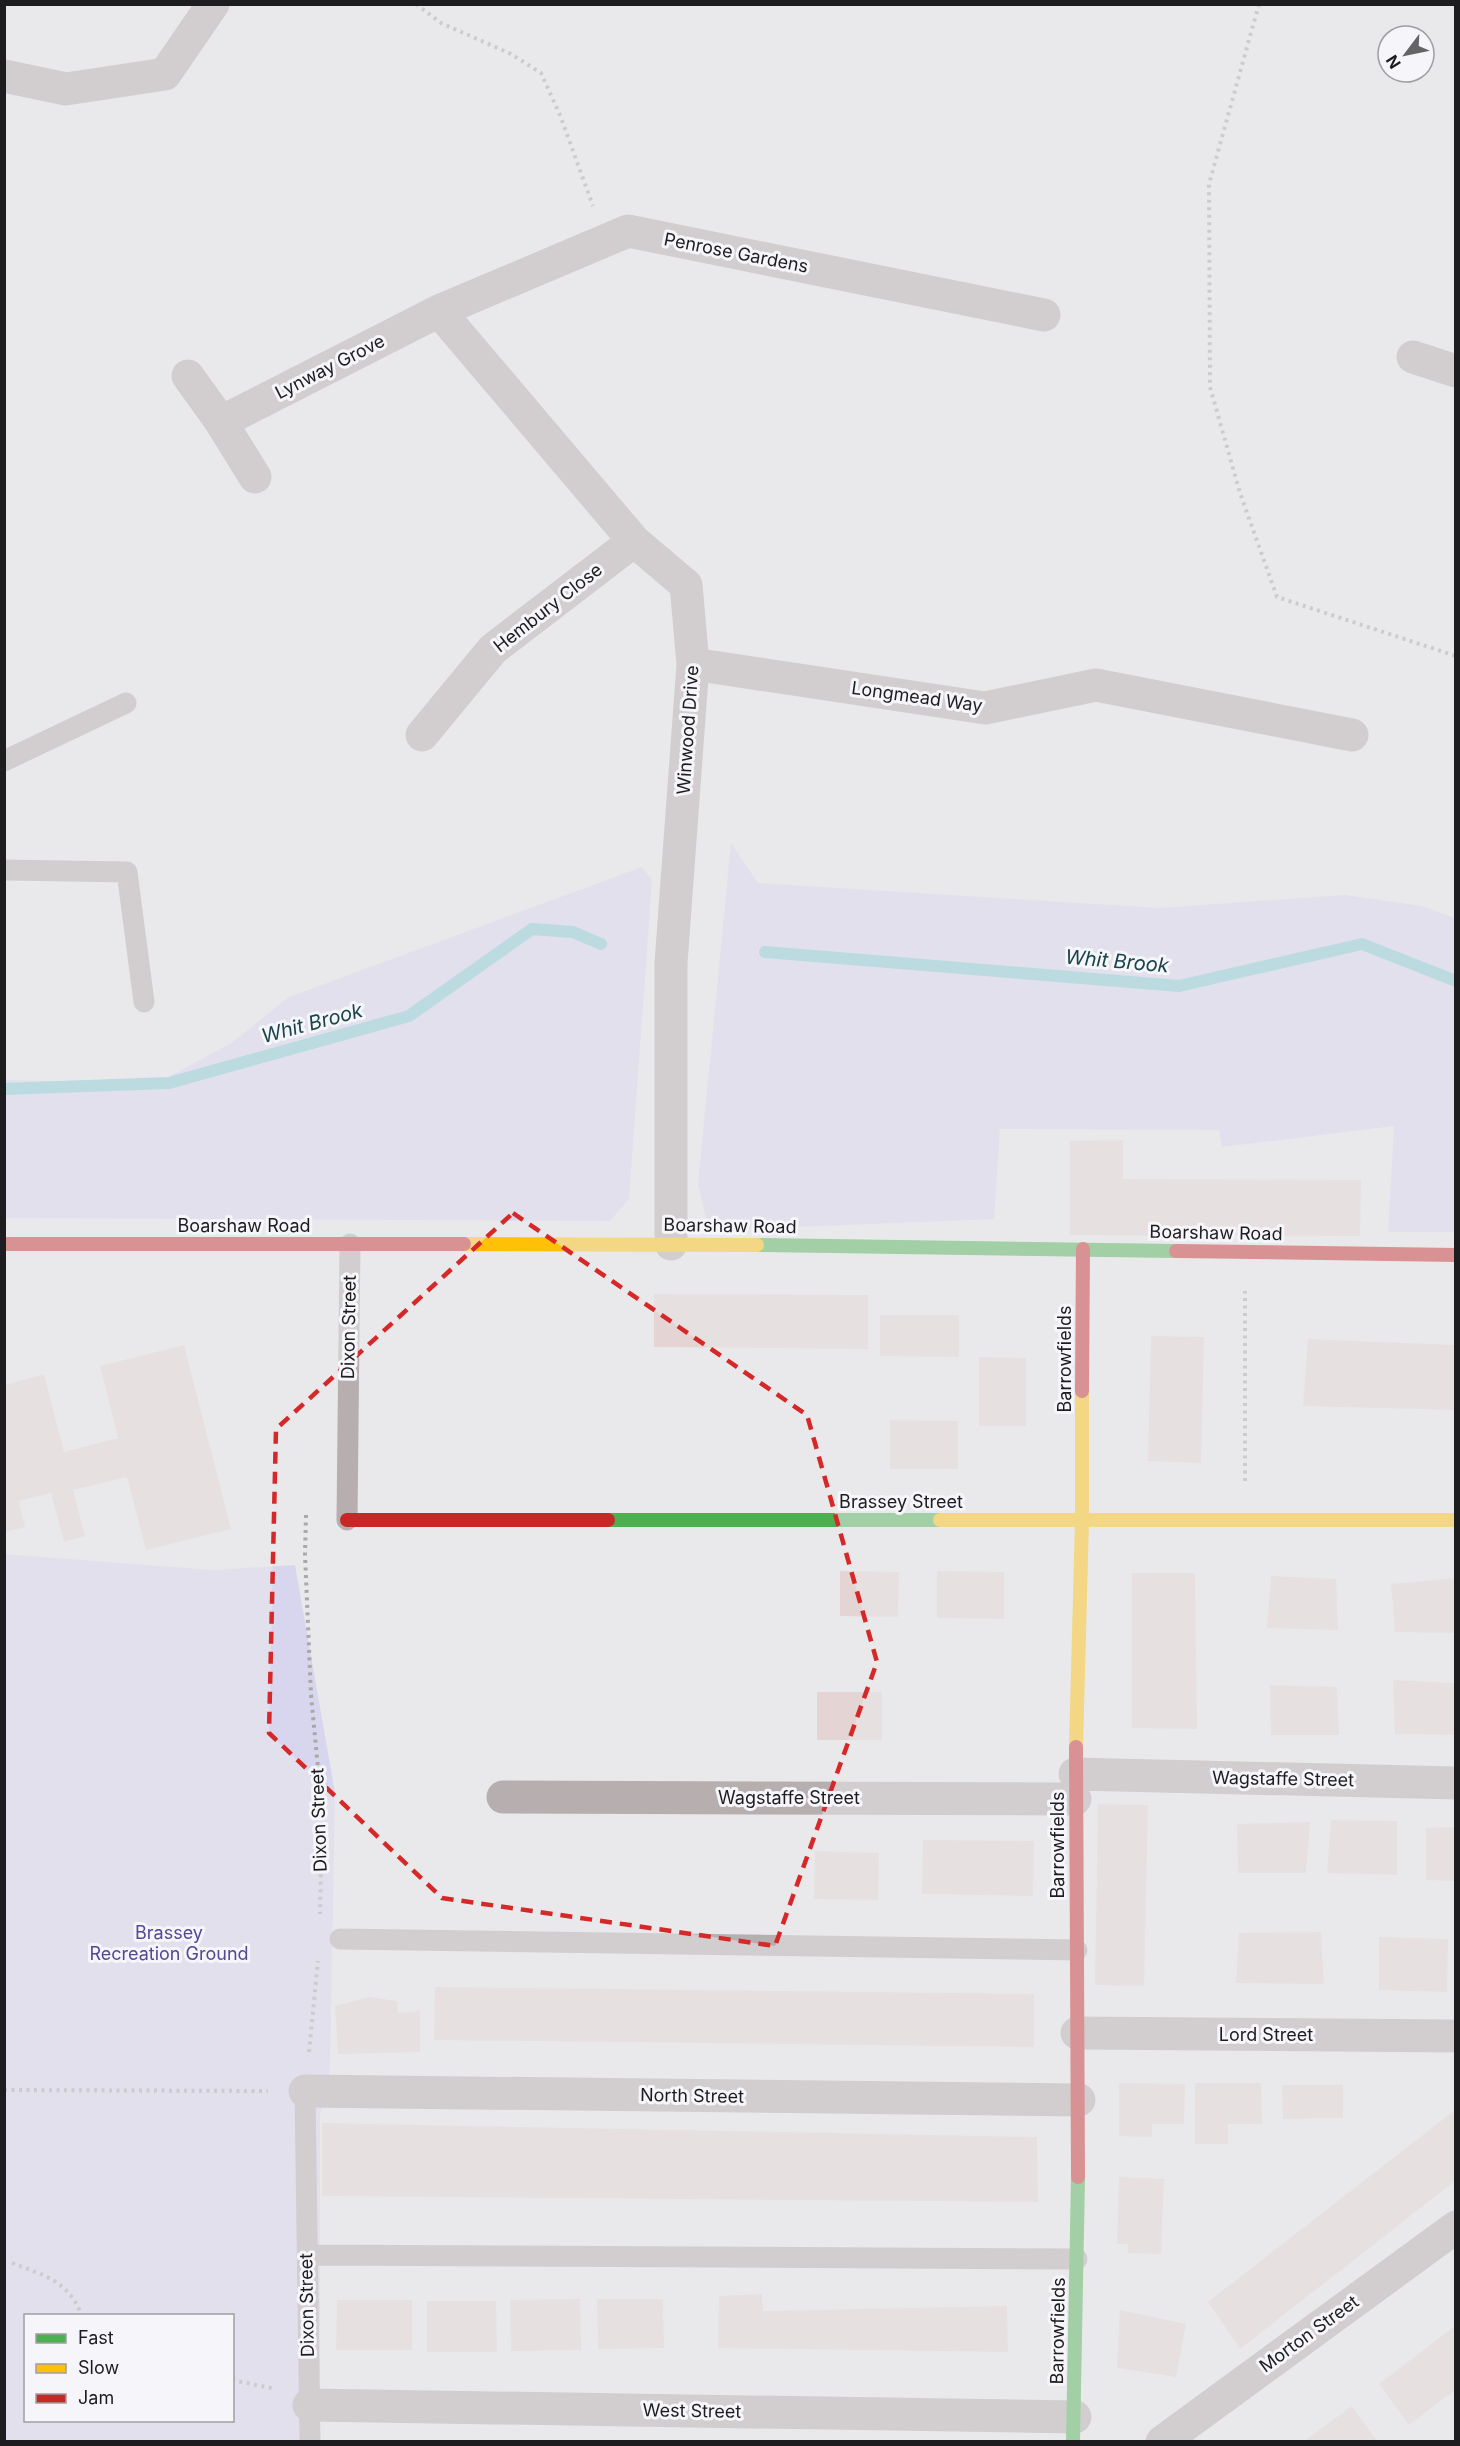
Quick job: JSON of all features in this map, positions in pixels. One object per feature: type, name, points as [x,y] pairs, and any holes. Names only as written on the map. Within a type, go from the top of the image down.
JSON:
[{"type":"street","points":[[4,76],[66,89],[165,74],[213,4]]},
{"type":"street","name":"Penrose Gardens","points":[[440,311],[628,231],[1044,315]]},
{"type":"street","name":"Lynway Grove","points":[[221,422],[440,311]]},
{"type":"street","name":"Winwood Drive","points":[[440,311],[634,542],[686,585],[693,664],[671,963],[671,1244]]},
{"type":"street","points":[[1413,357],[1455,370]]},
{"type":"street","points":[[188,376],[221,422],[255,477]]},
{"type":"street","name":"Hembury Close","points":[[422,735],[493,649],[634,542]]},
{"type":"street","name":"Longmead Way","points":[[693,664],[985,708],[1096,685],[1352,735]]},
{"type":"street","name":"Boarshaw Road","points":[[4,1244],[671,1244],[1455,1255]]},
{"type":"street","name":"Barrowfields","points":[[1074,2429],[1078,2100],[1075,1786],[1082,1520],[1083,1249]]},
{"type":"street","name":"Brassey Street","points":[[347,1520],[1455,1520]]},
{"type":"street","name":"Wagstaffe Street","points":[[503,1797],[1075,1786],[1455,1783]]},
{"type":"street","name":"Lord Street","points":[[1077,2033],[1455,2036]]},
{"type":"street","name":"North Street","points":[[305,2091],[1078,2100]]},
{"type":"street","name":"Morton Street","points":[[1162,2442],[1455,2227]]},
{"type":"street","name":"West Street","points":[[309,2405],[1074,2429]]},
{"type":"lane","points":[[4,760],[126,703]]},
{"type":"lane","points":[[4,870],[127,872],[144,1002]]},
{"type":"lane","name":"Dixon Street","points":[[347,1520],[350,1244]]},
{"type":"lane","points":[[340,1939],[1077,1950]]},
{"type":"lane","name":"Dixon Street","points":[[305,2091],[310,2442]]},
{"type":"lane","points":[[307,2255],[1077,2259]]},
{"type":"path","points":[[416,4],[441,23],[511,54],[541,73],[560,115],[605,241]]},
{"type":"path","points":[[1258,4],[1209,184],[1210,387],[1240,493],[1277,597],[1455,656]]},
{"type":"path","points":[[1245,1251],[1245,1520]]},
{"type":"path","name":"Dixon Street","points":[[320,1922],[322,1810],[311,1695],[305,1554],[306,1514],[347,1520]]},
{"type":"path","points":[[4,2090],[305,2091],[318,1955]]},
{"type":"path","points":[[12,2263],[62,2284],[76,2301],[81,2314]]},
{"type":"highlighted area","points":[[513,1213],[807,1415],[877,1662],[775,1946],[442,1898],[269,1733],[276,1429]]},
{"type":"green space","points":[[731,843],[758,883],[1159,908],[1345,895],[1422,906],[1455,918],[1455,1232],[1388,1232],[1394,1126],[1222,1147],[1219,1130],[1000,1129],[994,1219],[747,1229],[706,1218],[698,1184]]},
{"type":"green space","points":[[642,867],[652,880],[629,1199],[610,1221],[5,1218],[5,1080],[157,1083],[233,1042],[289,997]]},
{"type":"green space","name":"Brassey Recreation Ground","points":[[4,1554],[212,1570],[295,1565],[335,1793],[330,2069],[320,2116],[320,2441],[5,2441]]},
{"type":"building","points":[[1123,1140],[1123,1179],[1361,1180],[1360,1236],[1070,1235],[1070,1141]]},
{"type":"building","points":[[654,1294],[868,1295],[868,1349],[654,1347]]},
{"type":"building","points":[[880,1315],[959,1315],[959,1357],[880,1356]]},
{"type":"building","points":[[1151,1336],[1204,1337],[1201,1463],[1148,1461]]},
{"type":"building","points":[[1308,1339],[1455,1345],[1455,1410],[1303,1406]]},
{"type":"building","points":[[184,1345],[231,1529],[146,1550],[127,1477],[73,1490],[85,1536],[64,1542],[51,1493],[19,1501],[25,1527],[5,1532],[5,1385],[44,1374],[64,1452],[118,1438],[100,1366]]},
{"type":"building","points":[[979,1357],[1026,1358],[1026,1426],[979,1426]]},
{"type":"building","points":[[890,1420],[958,1421],[958,1469],[890,1469]]},
{"type":"building","points":[[840,1571],[899,1572],[898,1617],[840,1616]]},
{"type":"building","points":[[937,1571],[1004,1572],[1004,1619],[937,1618]]},
{"type":"building","points":[[1132,1573],[1195,1573],[1197,1729],[1132,1728]]},
{"type":"building","points":[[1271,1576],[1336,1579],[1338,1630],[1267,1628]]},
{"type":"building","points":[[1455,1578],[1455,1633],[1395,1632],[1391,1584]]},
{"type":"building","points":[[1393,1680],[1455,1683],[1455,1735],[1395,1734]]},
{"type":"building","points":[[1270,1685],[1337,1687],[1339,1735],[1271,1735]]},
{"type":"building","points":[[817,1692],[882,1692],[882,1740],[817,1740]]},
{"type":"building","points":[[1098,1804],[1148,1805],[1144,1986],[1095,1985]]},
{"type":"building","points":[[1331,1820],[1397,1821],[1397,1875],[1327,1873]]},
{"type":"building","points":[[1310,1822],[1306,1873],[1238,1873],[1237,1824]]},
{"type":"building","points":[[1455,1827],[1455,1881],[1426,1880],[1426,1828]]},
{"type":"building","points":[[923,1840],[1034,1841],[1033,1896],[922,1894]]},
{"type":"building","points":[[815,1851],[879,1853],[878,1900],[814,1899]]},
{"type":"building","points":[[1321,1932],[1324,1984],[1236,1983],[1239,1933]]},
{"type":"building","points":[[1379,1937],[1448,1939],[1447,1992],[1379,1990]]},
{"type":"building","points":[[435,1987],[1034,1994],[1034,2047],[434,2040]]},
{"type":"building","points":[[369,1997],[397,2001],[398,2013],[420,2011],[420,2052],[338,2054],[335,2006]]},
{"type":"building","points":[[1119,2083],[1185,2084],[1184,2124],[1152,2124],[1152,2137],[1119,2136]]},
{"type":"building","points":[[1195,2083],[1261,2083],[1262,2124],[1228,2124],[1228,2144],[1195,2144]]},
{"type":"building","points":[[1282,2085],[1343,2085],[1343,2118],[1283,2119]]},
{"type":"building","points":[[1455,2110],[1455,2181],[1240,2349],[1208,2302]]},
{"type":"building","points":[[322,2123],[1037,2137],[1038,2202],[322,2196]]},
{"type":"building","points":[[1119,2177],[1164,2179],[1161,2254],[1128,2253],[1128,2244],[1117,2244]]},
{"type":"building","points":[[762,2294],[763,2311],[1007,2306],[1008,2352],[718,2348],[719,2296]]},
{"type":"building","points":[[580,2299],[581,2350],[511,2351],[510,2300]]},
{"type":"building","points":[[597,2299],[663,2299],[664,2348],[598,2349]]},
{"type":"building","points":[[337,2300],[412,2300],[412,2350],[336,2350]]},
{"type":"building","points":[[427,2301],[496,2301],[497,2352],[427,2352]]},
{"type":"building","points":[[1120,2310],[1186,2324],[1176,2377],[1117,2368]]},
{"type":"building","points":[[1455,2326],[1455,2390],[1409,2425],[1379,2384]]},
{"type":"building","points":[[1352,2406],[1378,2442],[1303,2442]]},
{"type":"waterway","name":"Whit Brook","points":[[4,1089],[169,1083],[409,1016],[532,929],[573,932],[601,944]]},
{"type":"waterway","name":"Whit Brook","points":[[765,952],[1179,986],[1362,944],[1456,981]]},
{"type":"traffic: fast","points":[[757,1245],[1176,1251]]},
{"type":"traffic: fast","points":[[608,1520],[940,1520]]},
{"type":"traffic: fast","points":[[1073,2442],[1078,2177]]},
{"type":"traffic: slow","points":[[464,1244],[757,1245]]},
{"type":"traffic: slow","points":[[1076,1747],[1082,1520],[1082,1391]]},
{"type":"traffic: slow","points":[[940,1520],[1456,1520]]},
{"type":"traffic: jam","points":[[4,1244],[464,1244]]},
{"type":"traffic: jam","points":[[1082,1391],[1083,1249]]},
{"type":"traffic: jam","points":[[1176,1251],[1456,1255]]},
{"type":"traffic: jam","points":[[347,1520],[608,1520]]},
{"type":"traffic: jam","points":[[1076,1747],[1078,2177]]}]
